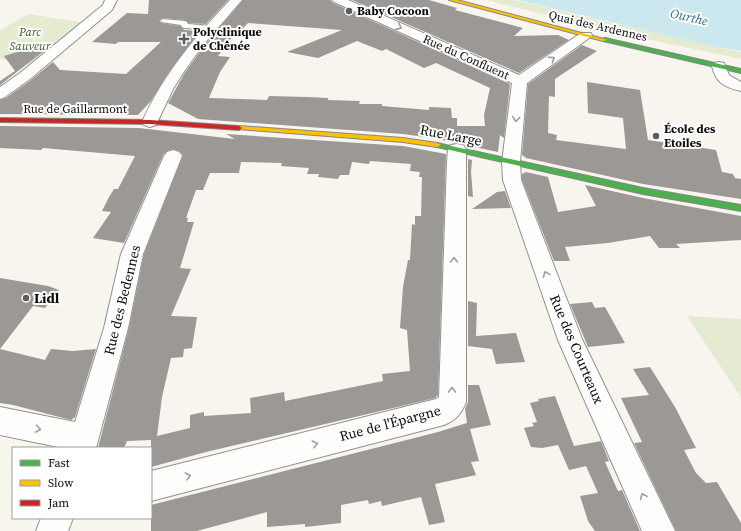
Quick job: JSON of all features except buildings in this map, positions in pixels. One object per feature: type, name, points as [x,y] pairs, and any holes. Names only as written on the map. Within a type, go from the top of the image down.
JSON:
[{"type":"main road","name":"Quai des Ardennes","points":[[451,0],[586,36],[741,71]]},
{"type":"main road","name":"Quai des Ardennes","points":[[471,0],[582,29],[741,63]]},
{"type":"main road","name":"Rue de Gaillarmont","points":[[0,120],[150,122]]},
{"type":"main road","name":"Rue Large","points":[[150,122],[403,140],[432,144],[642,191],[741,208]]},
{"type":"street","points":[[0,94],[25,76],[108,7],[111,0]]},
{"type":"street","points":[[150,122],[157,103],[176,72],[236,0]]},
{"type":"street","name":"Rue du Confluent","points":[[338,0],[520,81],[511,162]]},
{"type":"street","points":[[520,81],[586,36]]},
{"type":"street","points":[[719,66],[722,76],[729,82],[741,87]]},
{"type":"street","name":"Rue de l'Épargne","points":[[152,486],[444,411],[452,402],[457,149]]},
{"type":"street","name":"Rue des Bedennes","points":[[82,443],[116,328],[132,254],[173,156]]},
{"type":"street","name":"Rue des Courteaux","points":[[511,162],[512,180],[570,340],[659,531]]},
{"type":"street","points":[[0,421],[82,443]]},
{"type":"street","points":[[52,531],[57,519]]},
{"type":"lane","points":[[163,22],[185,23],[184,26],[212,28]]},
{"type":"green space","points":[[486,0],[514,0],[741,52],[741,59],[628,35]]},
{"type":"green space","name":"Parc Sauveur","points":[[29,14],[84,23],[36,64],[0,59],[0,30]]},
{"type":"green space","points":[[687,316],[741,319],[741,397]]},
{"type":"water","name":"Ourthe","points":[[517,0],[741,0],[741,51],[713,46]]},
{"type":"traffic: fast","points":[[605,40],[741,71]]},
{"type":"traffic: fast","points":[[437,145],[643,191],[741,208]]},
{"type":"traffic: slow","points":[[451,0],[605,40]]},
{"type":"traffic: slow","points":[[239,128],[403,140],[437,145]]},
{"type":"traffic: jam","points":[[0,120],[150,122],[239,128]]},
{"type":"place","name":"Baby Cocoon","points":[[349,11]]},
{"type":"place","name":"Polyclinique de Chênée","points":[[184,39]]},
{"type":"place","name":"École des Etoiles","points":[[656,136]]},
{"type":"place","name":"Lidl","points":[[26,298]]}]
